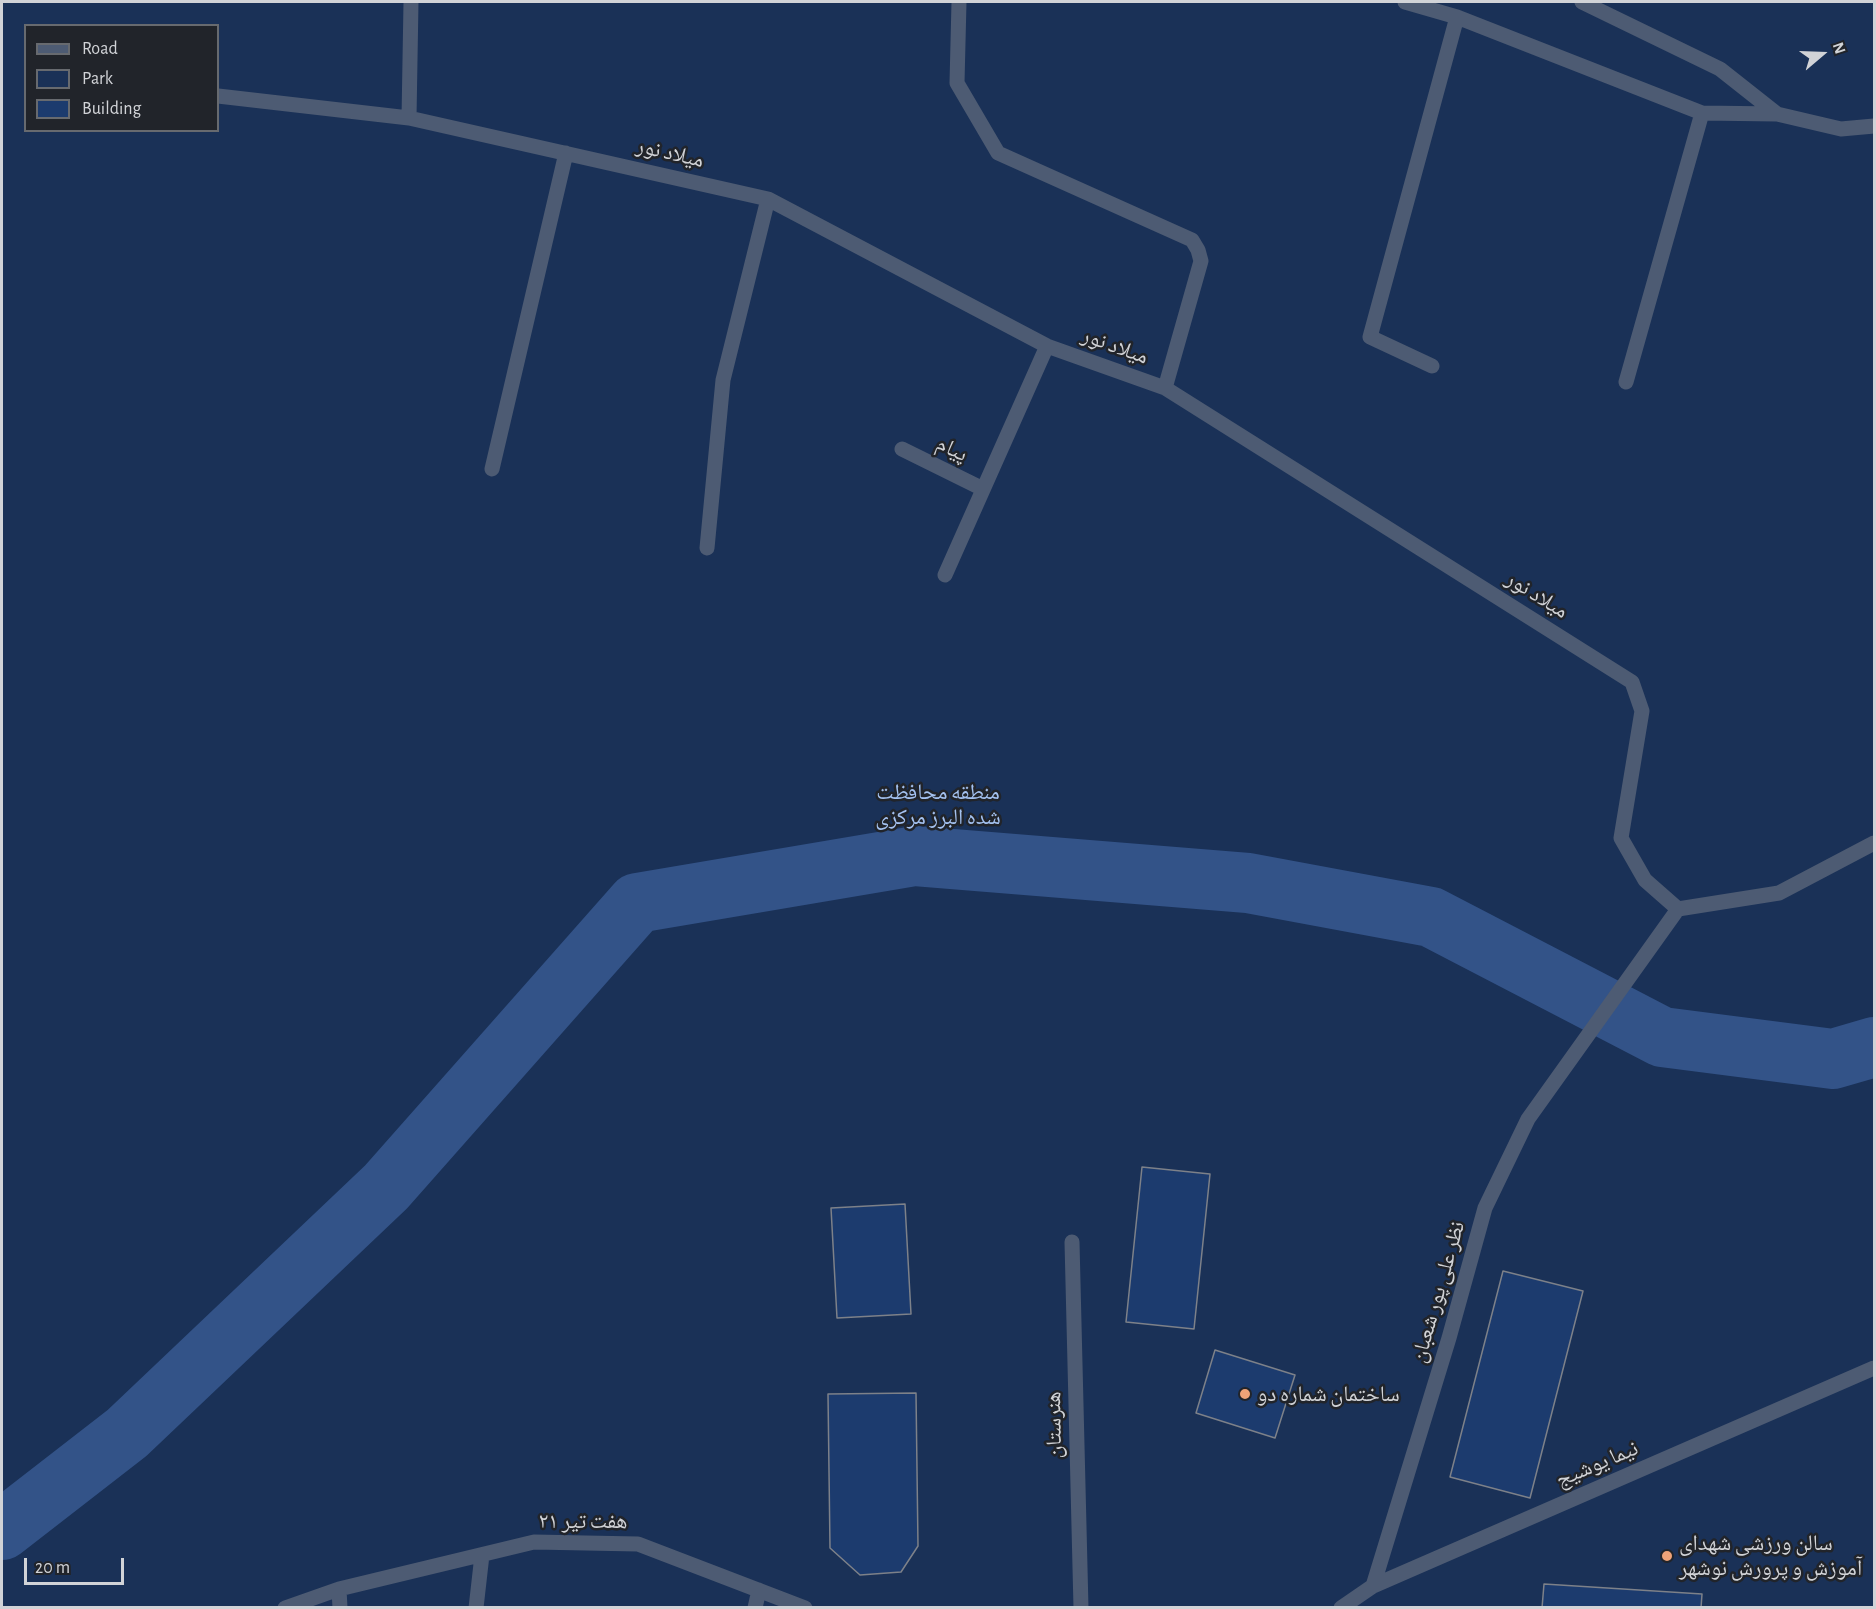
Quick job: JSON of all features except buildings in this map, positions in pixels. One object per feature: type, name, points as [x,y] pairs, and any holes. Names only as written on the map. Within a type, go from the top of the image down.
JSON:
[{"type":"street","points":[[409,118],[411,2]]},
{"type":"street","points":[[958,2],[957,83],[998,153],[1192,240],[1198,250],[1200,261],[1165,388]]},
{"type":"street","points":[[1405,2],[1457,16],[1702,113],[1777,114],[1841,129],[1875,126]]},
{"type":"street","points":[[1582,2],[1720,69],[1777,114]]},
{"type":"street","points":[[1432,366],[1370,337],[1457,16]]},
{"type":"street","name":"میلاد نور","points":[[219,96],[409,118],[768,199],[1047,346],[1165,388],[1632,682],[1642,711],[1621,838],[1644,880],[1678,909]]},
{"type":"street","points":[[1626,382],[1702,113]]},
{"type":"street","points":[[492,469],[566,153]]},
{"type":"street","points":[[707,548],[723,380],[768,199]]},
{"type":"street","points":[[945,575],[1047,346]]},
{"type":"street","name":"پیام","points":[[902,449],[983,489]]},
{"type":"street","points":[[1678,909],[1779,893],[1875,843]]},
{"type":"street","name":"نظر علی پور شعبان","points":[[1373,1586],[1449,1338],[1485,1208],[1528,1119],[1678,909]]},
{"type":"street","name":"هنرستان","points":[[1072,1242],[1081,1608]]},
{"type":"street","name":"نیما یوشیج","points":[[1341,1608],[1373,1586],[1875,1368]]},
{"type":"street","name":"هفت تیر ۲۱","points":[[285,1608],[339,1589],[534,1542],[638,1544],[805,1608]]},
{"type":"street","points":[[476,1608],[482,1555]]},
{"type":"street","points":[[339,1589],[340,1608]]},
{"type":"street","points":[[755,1608],[759,1590]]},
{"type":"green space","name":"منطقه محافظت شده البرز مرکزی","points":[[2,2],[1874,2],[1874,1607],[2,1608]]},
{"type":"waterway","points":[[2,1530],[127,1433],[386,1187],[637,903],[915,856],[1248,883],[1431,917],[1662,1037],[1833,1059],[1874,1047]]},
{"type":"place","name":"ساختمان شماره دو","points":[[1245,1394]]},
{"type":"place","name":"سالن ورزشی شهدای آموزش و پرورش نوشهر","points":[[1667,1556]]}]
